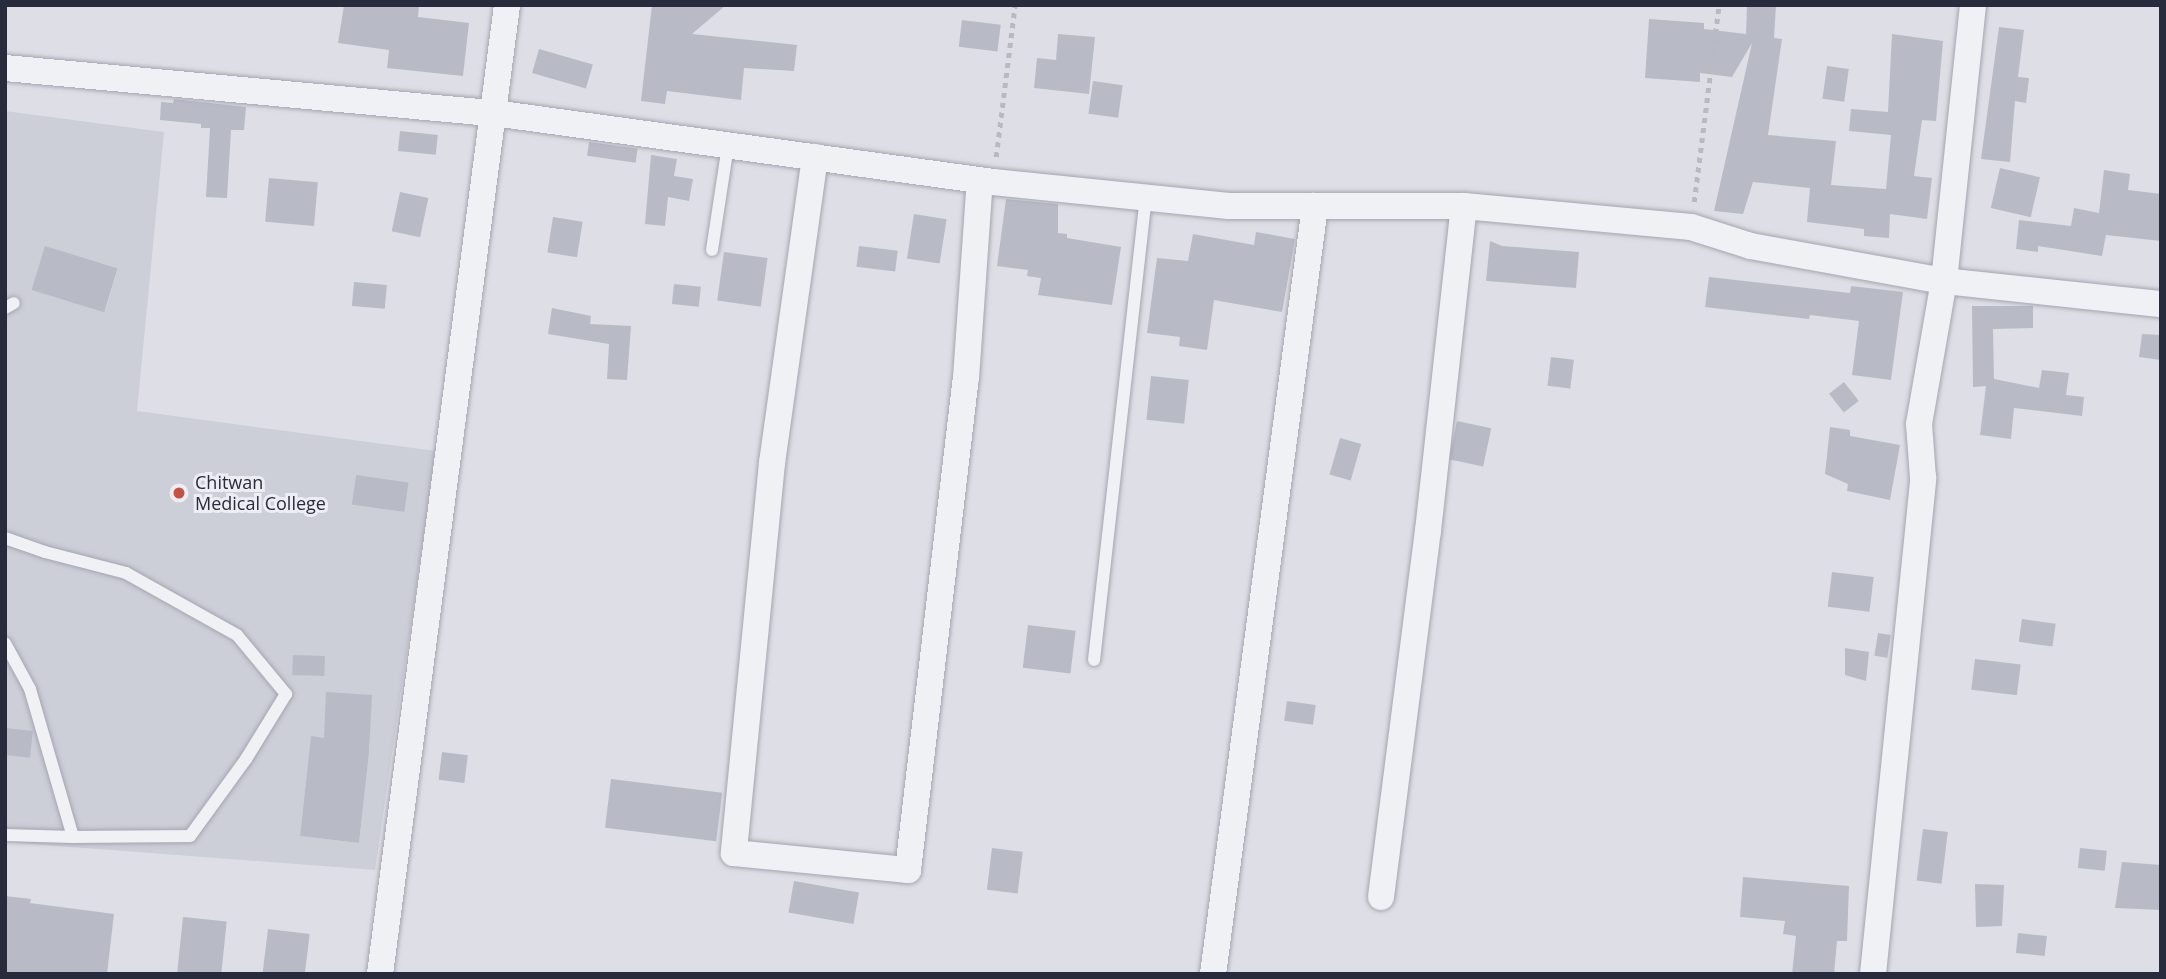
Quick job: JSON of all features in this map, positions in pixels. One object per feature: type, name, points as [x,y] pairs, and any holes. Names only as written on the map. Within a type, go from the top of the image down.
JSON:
[{"type":"street","points":[[380,974],[507,5]]},
{"type":"street","points":[[1873,974],[1923,478],[1919,424],[1944,281],[1973,5]]},
{"type":"street","points":[[5,68],[494,113],[986,181],[1229,206],[1464,206],[1691,227],[1751,246],[1944,281],[2161,304]]},
{"type":"street","points":[[815,157],[772,463],[734,853],[908,870],[986,181]]},
{"type":"street","points":[[1213,974],[1315,206]]},
{"type":"street","points":[[1381,897],[1428,531],[1464,206]]},
{"type":"lane","points":[[712,250],[728,145]]},
{"type":"lane","points":[[1094,660],[1146,198]]},
{"type":"lane","points":[[5,538],[45,552],[126,573],[226,628],[237,635],[286,694],[246,759],[190,836],[5,835]]},
{"type":"lane","points":[[5,643],[30,689],[73,837]]},
{"type":"path","points":[[986,181],[1015,5]]},
{"type":"path","points":[[1691,227],[1719,5]]},
{"type":"shaded area","name":"Chitwan Medical College","points":[[5,111],[164,132],[137,411],[436,451],[375,870],[5,842]],"holes":[[[46,247],[118,268],[105,311],[33,290]],[[356,475],[404,512],[352,505]],[[311,737],[370,744],[359,843],[300,836]]]},
{"type":"building","points":[[344,5],[419,5],[418,17],[469,23],[463,76],[387,68],[389,50],[338,43]]},
{"type":"building","points":[[652,5],[726,5],[692,34],[797,45],[794,71],[744,68],[741,100],[667,91],[665,104],[641,101]]},
{"type":"building","points":[[1747,5],[1776,5],[1774,38],[1782,39],[1768,135],[1836,141],[1831,185],[1886,189],[1891,135],[1849,131],[1851,109],[1888,112],[1892,34],[1943,41],[1936,121],[1922,120],[1914,176],[1932,178],[1927,219],[1890,214],[1889,238],[1864,236],[1864,229],[1807,222],[1810,188],[1753,182],[1743,214],[1714,211],[1752,43],[1732,77],[1700,73],[1700,82],[1645,78],[1649,19],[1704,23],[1704,29],[1746,34]]},
{"type":"building","points":[[962,20],[1001,25],[997,52],[959,47]]},
{"type":"building","points":[[1999,27],[2024,30],[2018,77],[2029,78],[2026,103],[2015,101],[2010,162],[1981,159]]},
{"type":"building","points":[[1058,34],[1095,37],[1089,94],[1034,88],[1037,58],[1056,60]]},
{"type":"building","points":[[539,49],[593,64],[586,88],[532,73]]},
{"type":"building","points":[[1827,66],[1849,69],[1844,102],[1822,99]]},
{"type":"building","points":[[1093,81],[1123,85],[1118,118],[1088,114]]},
{"type":"building","points":[[174,99],[246,107],[244,130],[231,130],[227,198],[206,197],[210,128],[201,128],[201,124],[160,120],[161,102],[173,103]]},
{"type":"building","points":[[400,131],[438,135],[436,155],[398,151]]},
{"type":"building","points":[[589,142],[638,149],[636,163],[587,156]]},
{"type":"building","points":[[651,155],[677,159],[674,176],[693,179],[689,201],[668,197],[665,226],[645,224]]},
{"type":"building","points":[[2000,168],[2040,177],[2031,217],[1991,208]]},
{"type":"building","points":[[2104,170],[2130,174],[2128,190],[2161,194],[2161,241],[2106,235],[2102,256],[2038,246],[2038,252],[2016,249],[2019,220],[2071,226],[2074,208],[2099,213]]},
{"type":"building","points":[[269,178],[318,182],[314,226],[265,222]]},
{"type":"building","points":[[400,192],[428,198],[420,237],[392,231]]},
{"type":"building","points":[[1006,199],[1058,204],[1058,233],[1067,234],[1067,238],[1121,247],[1112,305],[1038,295],[1041,278],[1027,276],[1028,270],[997,266]]},
{"type":"building","points":[[914,214],[947,219],[940,264],[907,258]]},
{"type":"building","points":[[553,217],[583,222],[577,257],[547,253]]},
{"type":"building","points":[[1256,232],[1295,239],[1282,312],[1214,300],[1207,350],[1179,346],[1180,337],[1147,333],[1157,258],[1188,261],[1193,234],[1254,245]]},
{"type":"building","points":[[1490,241],[1502,246],[1579,252],[1576,288],[1486,281]]},
{"type":"building","points":[[45,246],[118,268],[104,312],[32,290]]},
{"type":"building","points":[[859,246],[898,251],[895,272],[856,267]]},
{"type":"building","points":[[724,252],[768,258],[761,307],[717,301]]},
{"type":"building","points":[[1709,277],[1850,293],[1851,286],[1903,292],[1891,380],[1852,375],[1859,321],[1810,315],[1809,319],[1705,307]]},
{"type":"building","points":[[354,282],[387,285],[385,309],[352,306]]},
{"type":"building","points":[[674,284],[701,287],[699,307],[672,304]]},
{"type":"building","points":[[1972,306],[2033,306],[2033,328],[1993,329],[1994,379],[2039,388],[2042,370],[2069,373],[2066,395],[2084,397],[2082,416],[2014,408],[2011,439],[1980,435],[1986,386],[1973,387]]},
{"type":"building","points":[[552,308],[591,316],[590,324],[631,326],[627,380],[607,379],[609,344],[548,334]]},
{"type":"building","points":[[2142,334],[2161,335],[2161,360],[2139,357]]},
{"type":"building","points":[[1551,357],[1574,360],[1570,389],[1547,386]]},
{"type":"building","points":[[1151,376],[1189,380],[1184,424],[1146,420]]},
{"type":"building","points":[[1844,382],[1859,401],[1844,413],[1829,394]]},
{"type":"building","points":[[1457,421],[1491,428],[1483,466],[1449,459]]},
{"type":"building","points":[[1830,427],[1850,430],[1850,436],[1900,445],[1890,500],[1847,491],[1848,484],[1825,474]]},
{"type":"building","points":[[1340,438],[1361,444],[1351,481],[1330,475]]},
{"type":"building","points":[[356,475],[408,482],[404,512],[352,505]]},
{"type":"building","points":[[1832,572],[1874,577],[1869,612],[1828,607]]},
{"type":"building","points":[[2022,619],[2056,624],[2052,647],[2019,642]]},
{"type":"building","points":[[1028,625],[1076,631],[1070,674],[1023,668]]},
{"type":"building","points":[[1878,633],[1891,635],[1887,658],[1874,656]]},
{"type":"building","points":[[1845,648],[1869,652],[1866,681],[1845,675]]},
{"type":"building","points":[[293,655],[325,656],[324,676],[292,675]]},
{"type":"building","points":[[1975,659],[2021,665],[2017,695],[1971,690]]},
{"type":"building","points":[[326,692],[372,695],[359,843],[300,836],[311,736],[324,738]]},
{"type":"building","points":[[1287,701],[1316,705],[1313,725],[1284,721]]},
{"type":"building","points":[[5,728],[33,731],[30,758],[5,755]]},
{"type":"building","points":[[442,752],[468,755],[464,783],[439,780]]},
{"type":"building","points":[[611,779],[722,793],[716,841],[605,828]]},
{"type":"building","points":[[1923,829],[1948,832],[1941,884],[1917,881]]},
{"type":"building","points":[[992,848],[1023,852],[1018,893],[987,890]]},
{"type":"building","points":[[2080,848],[2107,851],[2105,871],[2078,868]]},
{"type":"building","points":[[2122,862],[2161,865],[2161,910],[2115,908]]},
{"type":"building","points":[[1743,877],[1849,886],[1847,941],[1837,941],[1834,974],[1792,974],[1796,936],[1783,934],[1785,921],[1740,917]]},
{"type":"building","points":[[794,881],[859,892],[853,924],[788,913]]},
{"type":"building","points":[[1975,884],[2004,885],[2002,926],[1976,927]]},
{"type":"building","points":[[5,896],[31,899],[30,903],[114,914],[107,974],[5,974]]},
{"type":"building","points":[[183,917],[227,922],[221,974],[177,974]]},
{"type":"building","points":[[268,929],[310,934],[305,974],[263,974]]},
{"type":"building","points":[[2018,933],[2047,936],[2045,956],[2016,953]]},
{"type":"place","name":"Chitwan Medical College","points":[[179,493]]}]
